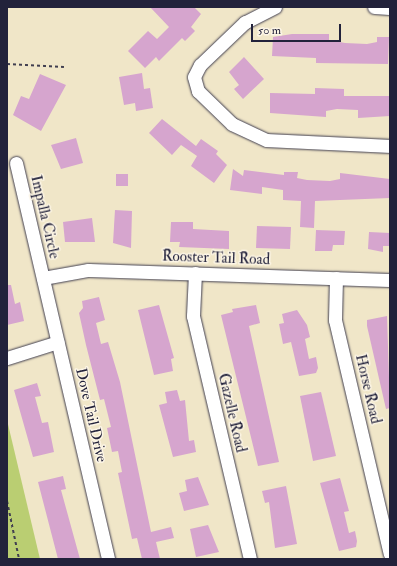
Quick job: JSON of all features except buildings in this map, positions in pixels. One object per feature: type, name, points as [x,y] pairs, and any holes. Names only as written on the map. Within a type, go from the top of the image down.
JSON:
[{"type":"street","points":[[275,7],[255,16],[237,29],[200,65],[194,81],[198,91],[221,115],[261,138],[293,144],[390,146]]},
{"type":"street","points":[[374,7],[390,8]]},
{"type":"street","name":"Impalla Circle","points":[[16,163],[43,278]]},
{"type":"street","name":"Rooster Tail Road","points":[[43,278],[81,270],[390,280]]},
{"type":"street","name":"Gazelle Road","points":[[195,273],[193,316],[250,559]]},
{"type":"street","name":"Dove Tail Drive","points":[[43,278],[108,559]]},
{"type":"street","name":"Horse Road","points":[[336,278],[335,320],[390,554]]},
{"type":"street","points":[[7,358],[58,342]]},
{"type":"path","points":[[7,64],[64,67]]},
{"type":"path","points":[[7,501],[19,559]]},
{"type":"green space","points":[[7,420],[40,559],[7,559]]}]
